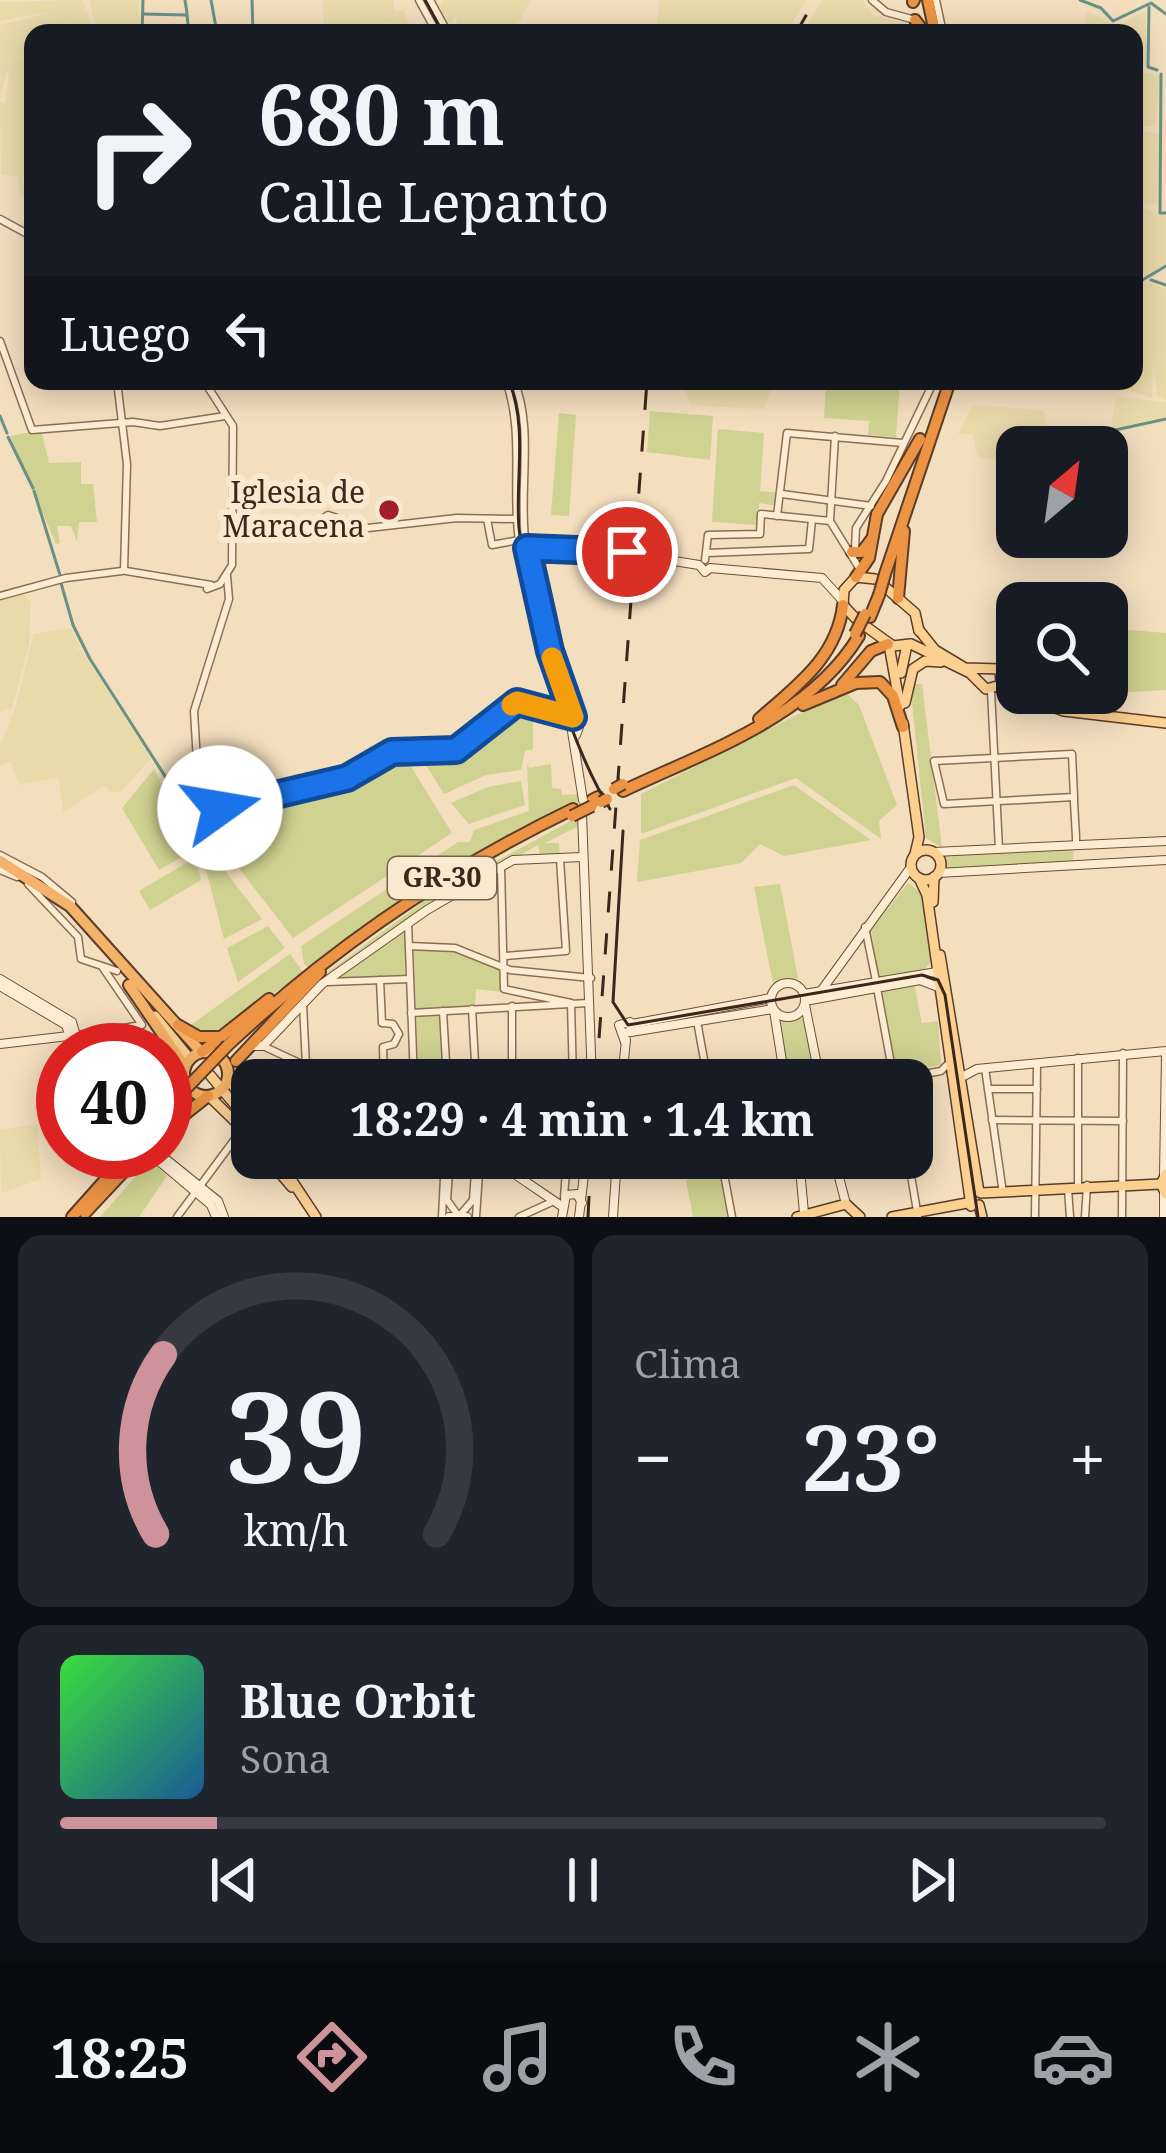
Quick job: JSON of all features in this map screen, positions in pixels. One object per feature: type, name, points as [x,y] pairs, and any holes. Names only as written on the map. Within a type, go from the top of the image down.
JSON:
[{"type":"highway","name":"GR-30","points":[[192,1075],[314,975],[442,886],[606,796],[765,719],[822,682],[863,625],[867,573],[939,390]]},
{"type":"highway","name":"GR-30","points":[[867,573],[912,481],[939,390]]},
{"type":"highway","points":[[867,573],[877,514],[920,439]]},
{"type":"highway","points":[[898,598],[912,481]]},
{"type":"highway","points":[[765,719],[808,679],[835,633],[843,602]]},
{"type":"highway","points":[[765,719],[834,690],[850,679],[871,651],[889,644]]},
{"type":"highway","points":[[834,690],[880,682],[893,695],[903,728]]},
{"type":"highway","points":[[3,864],[45,886],[76,913],[195,1064]]},
{"type":"highway","points":[[3,864],[68,911],[117,971],[170,1023]]},
{"type":"highway","points":[[192,1033],[229,1048]]},
{"type":"highway","points":[[192,1067],[229,1048]]},
{"type":"highway","points":[[192,1056],[190,1088],[219,1088]]},
{"type":"highway","points":[[195,1064],[220,1058],[219,1088]]},
{"type":"highway","points":[[192,1109],[219,1088]]},
{"type":"highway","points":[[79,1216],[106,1179]]},
{"type":"highway","points":[[79,1216],[114,1179]]},
{"type":"main road","points":[[525,546],[867,573],[915,613],[919,630],[941,654],[996,685]]},
{"type":"main road","points":[[706,562],[823,578],[863,625],[889,644],[909,644],[962,669]]},
{"type":"main road","points":[[843,602],[867,573]]},
{"type":"main road","points":[[919,630],[900,660],[932,851],[940,860],[936,970],[953,1062]]},
{"type":"main road","points":[[889,644],[919,837],[916,874],[976,1203]]},
{"type":"main road","points":[[905,703],[907,679],[919,664],[936,661],[981,675],[996,667]]},
{"type":"main road","points":[[569,712],[575,736],[606,796],[582,857],[592,1059]]},
{"type":"main road","points":[[1095,714],[1166,721]]},
{"type":"main road","points":[[1114,714],[1166,721]]},
{"type":"main road","points":[[915,854],[1166,841]]},
{"type":"main road","points":[[1076,845],[1077,865]]},
{"type":"main road","points":[[219,1088],[229,1048],[263,1046],[303,1004],[314,975],[407,926],[501,867],[520,859],[582,857]]},
{"type":"main road","points":[[628,1033],[773,1006],[790,1018],[805,1000],[827,987],[895,884],[916,874],[1166,860]]},
{"type":"main road","points":[[805,1000],[936,970]]},
{"type":"main road","points":[[827,987],[924,980],[938,988]]},
{"type":"main road","points":[[0,983],[62,1023]]},
{"type":"main road","points":[[781,1059],[773,1006],[777,987],[788,983],[805,1000],[816,1059]]},
{"type":"main road","points":[[628,1033],[773,1006]]},
{"type":"main road","points":[[625,1059],[628,1033]]},
{"type":"main road","points":[[0,1043],[36,1039]]},
{"type":"main road","points":[[953,1062],[976,1066],[1166,1048]]},
{"type":"main road","points":[[956,1080],[967,1070],[1166,1048]]},
{"type":"main road","points":[[1164,1217],[1166,1048]]},
{"type":"main road","points":[[192,1067],[195,1064],[231,1103]]},
{"type":"main road","points":[[219,1088],[231,1103]]},
{"type":"main road","points":[[183,1179],[218,1201],[220,1217]]},
{"type":"main road","points":[[290,1179],[313,1217]]},
{"type":"main road","points":[[526,1179],[561,1200],[572,1213],[582,1204]]},
{"type":"main road","points":[[579,1217],[584,1179]]},
{"type":"main road","points":[[613,1217],[615,1179]]},
{"type":"main road","points":[[800,1179],[801,1215],[846,1204]]},
{"type":"main road","points":[[839,1179],[846,1204],[860,1217]]},
{"type":"main road","points":[[892,1217],[976,1203],[998,1194],[1077,1185],[1164,1184]]},
{"type":"main road","points":[[561,1200],[584,1186]]},
{"type":"main road","points":[[561,1200],[582,1204]]},
{"type":"street","points":[[872,0],[913,24]]},
{"type":"street","points":[[886,12],[899,13],[921,0]]},
{"type":"street","points":[[0,341],[32,430],[122,423],[160,427],[225,416]]},
{"type":"street","points":[[118,390],[127,464],[124,572]]},
{"type":"street","points":[[207,390],[233,426],[230,560],[199,693],[196,728],[200,812],[358,774],[392,752],[456,750],[517,702],[569,712]]},
{"type":"street","points":[[512,390],[520,520],[547,660],[569,712]]},
{"type":"street","points":[[867,573],[855,531],[936,390]]},
{"type":"street","points":[[780,513],[788,433],[903,443]]},
{"type":"street","points":[[836,436],[831,523],[867,573]]},
{"type":"street","points":[[782,494],[871,506]]},
{"type":"street","points":[[812,520],[809,549],[706,562],[708,535],[760,534],[761,514],[780,513],[831,523]]},
{"type":"street","points":[[231,531],[294,534],[328,515],[368,528],[457,518],[520,520]]},
{"type":"street","points":[[488,519],[492,545],[525,546]]},
{"type":"street","points":[[124,572],[207,589],[224,584]]},
{"type":"street","points":[[0,596],[59,580],[124,572],[224,584]]},
{"type":"street","points":[[997,714],[999,849]]},
{"type":"street","points":[[1074,797],[941,803],[934,760],[1072,754],[1074,797],[1076,845]]},
{"type":"street","points":[[506,956],[566,951],[560,857]]},
{"type":"street","points":[[3,864],[70,900],[176,1023]]},
{"type":"street","points":[[3,864],[67,922],[78,937],[81,959],[117,971]]},
{"type":"street","points":[[501,867],[504,989],[571,1004]]},
{"type":"street","points":[[562,889],[584,887]]},
{"type":"street","points":[[70,900],[76,913]]},
{"type":"street","points":[[407,926],[413,1059]]},
{"type":"street","points":[[864,934],[889,1059]]},
{"type":"street","points":[[409,946],[455,948],[507,968],[591,978]]},
{"type":"street","points":[[100,965],[142,1018],[139,1023]]},
{"type":"street","points":[[314,975],[410,979]]},
{"type":"street","points":[[380,980],[382,1023],[393,1024],[399,1034],[394,1044],[383,1047],[383,1059]]},
{"type":"street","points":[[411,1013],[592,1002]]},
{"type":"street","points":[[303,1004],[307,1059]]},
{"type":"street","points":[[571,1004],[573,1059]]},
{"type":"street","points":[[512,1006],[513,1059]]},
{"type":"street","points":[[472,1008],[476,1059]]},
{"type":"street","points":[[443,1011],[446,1059]]},
{"type":"street","points":[[697,1021],[704,1059]]},
{"type":"street","points":[[263,1046],[292,1059]]},
{"type":"street","points":[[1122,1217],[1123,1052]]},
{"type":"street","points":[[1070,1217],[1070,1198],[1077,1185],[1078,1058]]},
{"type":"street","points":[[933,1072],[953,1062]]},
{"type":"street","points":[[1035,1217],[1037,1062]]},
{"type":"street","points":[[985,1068],[998,1194]]},
{"type":"street","points":[[933,1075],[956,1080]]},
{"type":"street","points":[[988,1089],[1037,1089]]},
{"type":"street","points":[[992,1120],[1123,1121]]},
{"type":"street","points":[[177,1217],[231,1150]]},
{"type":"street","points":[[448,1179],[447,1200],[455,1216]]},
{"type":"street","points":[[451,1179],[455,1216]]},
{"type":"street","points":[[455,1216],[473,1200],[476,1179]]},
{"type":"street","points":[[476,1217],[477,1179]]},
{"type":"street","points":[[725,1179],[732,1217]]},
{"type":"street","points":[[912,1179],[918,1215]]},
{"type":"street","points":[[1077,1185],[1085,1198],[1085,1217]]},
{"type":"street","points":[[1070,1198],[1077,1193],[1085,1198]]},
{"type":"street","points":[[519,1217],[561,1200]]},
{"type":"shaded area","points":[[82,0],[86,9],[81,11],[87,11],[90,24],[66,24],[62,14],[65,24],[24,24],[24,57],[15,59],[24,58],[24,198],[20,197],[18,176],[1,175],[0,103],[5,103],[9,75],[7,71],[0,99],[0,25],[61,10],[0,21],[0,2]]},
{"type":"shaded area","points":[[89,0],[139,0],[139,24],[96,24]]},
{"type":"shaded area","points":[[323,0],[393,0],[395,11],[404,10],[408,24],[397,23],[324,24]]},
{"type":"shaded area","points":[[444,0],[531,0],[518,24],[456,24],[457,16],[450,24],[438,6]]},
{"type":"shaded area","points":[[660,0],[806,0],[791,24],[656,24]]},
{"type":"shaded area","points":[[822,0],[862,0],[874,16],[907,24],[808,24]]},
{"type":"shaded area","points":[[1146,10],[1146,66],[1143,24],[1122,24]]},
{"type":"shaded area","points":[[1088,11],[1112,24],[1083,24]]},
{"type":"shaded area","points":[[1143,72],[1160,76],[1156,127],[1143,126]]},
{"type":"shaded area","points":[[1143,130],[1160,135],[1157,205],[1143,203]]},
{"type":"shaded area","points":[[1143,208],[1166,215],[1166,264],[1153,277],[1143,275]]},
{"type":"shaded area","points":[[1143,280],[1166,289],[1166,400],[1157,395],[1153,360],[1152,398],[1127,390],[1143,390]]},
{"type":"shaded area","points":[[685,390],[771,390],[764,409],[690,405]]},
{"type":"shaded area","points":[[1119,397],[1166,402],[1166,417],[1111,426]]},
{"type":"shaded area","points":[[973,405],[1044,410],[1046,426],[996,426],[996,460],[978,458],[973,434],[958,434]]},
{"type":"shaded area","points":[[24,594],[31,603],[29,646],[12,708],[0,712],[0,600]]},
{"type":"shaded area","points":[[71,628],[80,647],[74,650],[81,649],[151,759],[122,790],[113,793],[104,786],[63,812],[59,777],[19,785],[11,761],[0,765],[0,745],[14,712],[34,634]]},
{"type":"shaded area","points":[[36,1124],[36,1179],[41,1179],[1,1193],[0,1130]]},
{"type":"green space","points":[[826,390],[899,390],[896,437],[868,435],[869,421],[824,418]]},
{"type":"green space","points":[[650,411],[713,416],[710,460],[647,452]]},
{"type":"green space","points":[[559,413],[576,415],[569,516],[551,515]]},
{"type":"green space","points":[[718,429],[764,433],[760,491],[780,493],[778,506],[759,503],[758,525],[712,522]]},
{"type":"green space","points":[[41,430],[49,463],[81,462],[81,484],[93,484],[97,522],[79,522],[77,541],[71,526],[57,526],[60,543],[56,544],[10,436]]},
{"type":"green space","points":[[1128,630],[1166,633],[1166,690],[1130,692]]},
{"type":"green space","points":[[910,684],[922,684],[942,848],[926,838]]},
{"type":"green space","points":[[844,691],[859,705],[897,805],[879,821],[881,839],[796,778],[641,834],[641,794]]},
{"type":"green space","points":[[517,704],[560,712],[561,720],[533,720],[533,749],[525,751],[521,770],[486,775],[444,794],[423,760],[407,760],[452,833],[293,938],[199,817],[336,784],[379,768],[395,754],[456,751]]},
{"type":"green space","points":[[527,763],[529,768],[551,764],[552,788],[561,789],[562,795],[579,794],[578,803],[441,874],[308,967],[304,964],[301,946],[458,842],[470,842],[474,830],[529,811]]},
{"type":"green space","points":[[154,769],[175,810],[204,844],[159,870],[122,808]]},
{"type":"green space","points":[[521,781],[525,805],[469,824],[451,803],[488,787]]},
{"type":"green space","points":[[794,785],[871,840],[784,856],[760,844],[741,863],[637,882],[640,840]]},
{"type":"green space","points":[[578,817],[577,827],[545,843],[559,843],[560,855],[540,856],[538,845],[425,910],[321,982],[317,980],[427,899]]},
{"type":"green space","points":[[1074,849],[1072,863],[942,870],[940,854]]},
{"type":"green space","points":[[209,850],[262,919],[224,939],[202,854]]},
{"type":"green space","points":[[195,858],[201,880],[150,910],[139,891]]},
{"type":"green space","points":[[908,883],[921,893],[931,961],[925,969],[879,977],[871,930]]},
{"type":"green space","points":[[780,884],[798,978],[773,984],[754,887]]},
{"type":"green space","points":[[268,926],[285,948],[238,982],[227,948]]},
{"type":"green space","points":[[404,930],[405,975],[337,978]]},
{"type":"green space","points":[[414,950],[454,951],[505,969],[502,992],[476,989],[475,1005],[416,1010]]},
{"type":"green space","points":[[290,954],[303,972],[219,1033],[208,1035],[192,1024]]},
{"type":"green space","points":[[914,984],[922,1023],[938,1021],[941,1065],[933,1066],[933,1059],[894,1059],[882,991]]},
{"type":"green space","points":[[439,1014],[442,1059],[418,1059],[416,1016]]},
{"type":"green space","points":[[805,1018],[812,1059],[785,1059],[778,1021]]},
{"type":"green space","points":[[133,1179],[165,1179],[139,1217],[100,1217]]},
{"type":"green space","points":[[721,1179],[727,1217],[693,1217],[686,1180]]},
{"type":"waterway","points":[[142,24],[143,0]]},
{"type":"waterway","points":[[185,0],[187,13]]},
{"type":"waterway","points":[[211,0],[215,24]]},
{"type":"waterway","points":[[252,0],[253,24]]},
{"type":"waterway","points":[[1080,0],[1101,8],[1113,21],[1151,3],[1166,14]]},
{"type":"waterway","points":[[1149,7],[1148,67],[1157,70]]},
{"type":"waterway","points":[[143,14],[187,15],[188,24]]},
{"type":"waterway","points":[[1161,74],[1160,213],[1166,213]]},
{"type":"waterway","points":[[1143,280],[1166,266]]},
{"type":"waterway","points":[[1151,280],[1166,285]]},
{"type":"waterway","points":[[0,416],[7,433]]},
{"type":"waterway","points":[[1128,427],[1166,419]]},
{"type":"waterway","points":[[8,437],[33,488]]},
{"type":"waterway","points":[[34,491],[60,575]]},
{"type":"waterway","points":[[61,583],[73,625],[90,659],[188,812],[198,815]]},
{"type":"tram line","points":[[425,0],[438,24]]},
{"type":"tram line","points":[[512,390],[520,454],[519,528],[531,595],[566,713],[610,809]]},
{"type":"tram line","points":[[623,831],[613,1002],[628,1025],[922,975],[938,980],[945,995],[978,1217]]},
{"type":"railway","points":[[801,24],[815,0]]},
{"type":"railway","points":[[598,1059],[646,390]]},
{"type":"railway","points":[[588,1217],[590,1179]]},
{"type":"slow traffic","points":[[512,705],[563,711],[566,718],[573,717],[575,710],[552,658]]},
{"type":"place","name":"Iglesia de Maracena","points":[[389,510]]},
{"type":"route","points":[[220,808],[347,778],[375,766],[392,752],[456,750],[517,702],[563,711],[570,719],[575,710],[550,651],[527,548],[627,552]]}]
